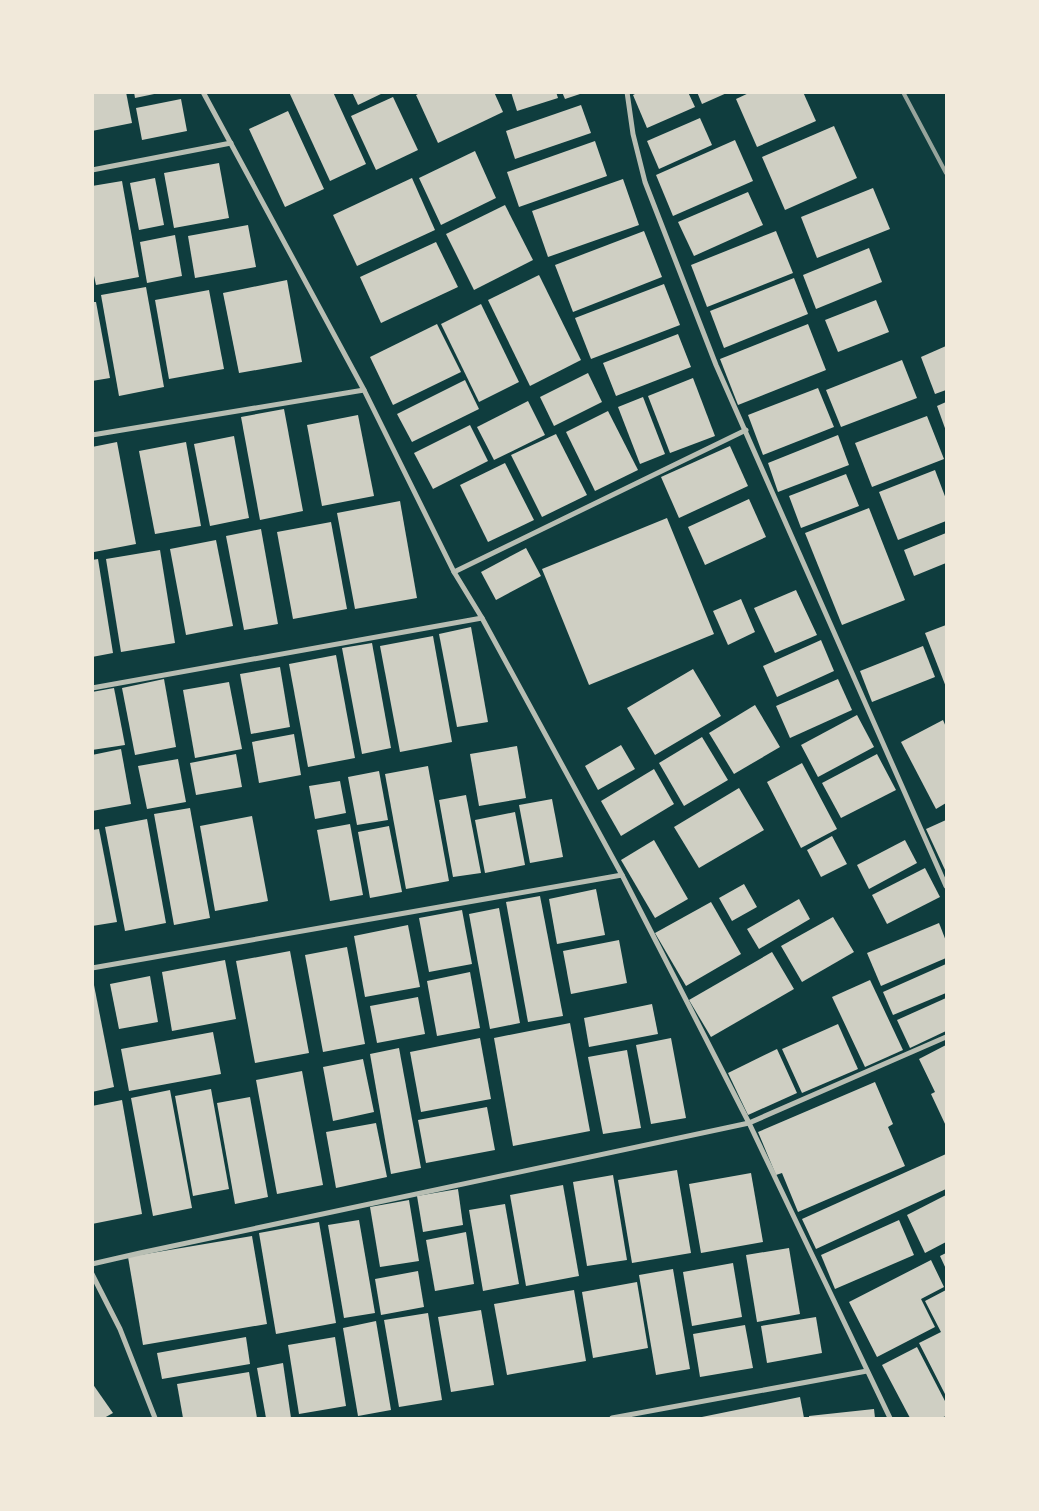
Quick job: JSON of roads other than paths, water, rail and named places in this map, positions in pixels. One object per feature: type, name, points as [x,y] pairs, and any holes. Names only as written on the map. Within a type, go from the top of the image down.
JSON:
[{"type":"street","points":[[203,92],[364,390],[454,572],[482,618],[622,875],[749,1123],[890,1418]]},
{"type":"street","points":[[627,92],[633,134],[645,182],[716,365],[946,886]]},
{"type":"street","points":[[92,170],[231,143]]},
{"type":"street","points":[[92,434],[364,390]]},
{"type":"street","points":[[454,572],[746,430]]},
{"type":"street","points":[[92,688],[482,618]]},
{"type":"street","points":[[92,968],[622,875]]},
{"type":"street","points":[[92,1264],[749,1123],[946,1037]]},
{"type":"street","points":[[92,1274],[120,1330],[155,1418]]},
{"type":"street","points":[[612,1418],[867,1371]]},
{"type":"railway","points":[[903,92],[946,173]]}]
